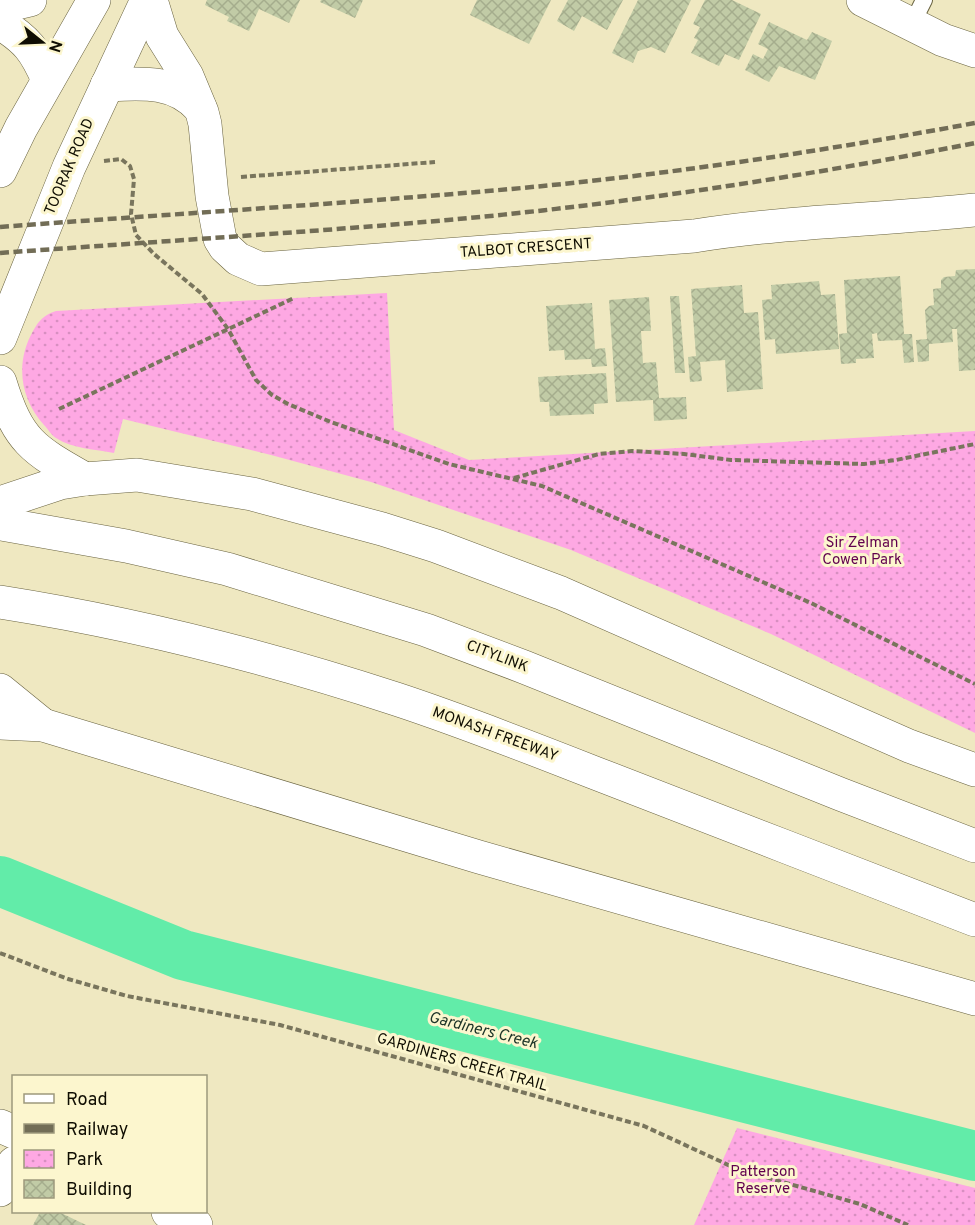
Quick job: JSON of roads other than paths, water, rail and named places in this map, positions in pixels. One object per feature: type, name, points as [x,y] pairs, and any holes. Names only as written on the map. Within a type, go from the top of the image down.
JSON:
[{"type":"main road","points":[[0,7],[30,0]]},
{"type":"main road","points":[[0,171],[94,0]]},
{"type":"main road","name":"TOORAK ROAD","points":[[0,338],[69,167],[149,0]]},
{"type":"main road","name":"TALBOT CRESCENT","points":[[149,0],[162,36],[187,76],[205,124],[218,232],[225,247],[238,259],[261,269],[694,236],[734,230],[975,210]]},
{"type":"main road","points":[[863,0],[918,12],[952,44],[975,51]]},
{"type":"main road","points":[[0,23],[22,38],[37,55],[48,80]]},
{"type":"main road","points":[[107,85],[140,83],[163,86],[185,94],[200,108]]},
{"type":"main road","points":[[0,382],[13,418],[28,441],[42,453],[85,479]]},
{"type":"main road","points":[[1,514],[37,490],[85,479],[137,476],[252,494],[436,546],[561,593],[909,746],[975,770]]},
{"type":"main road","name":"CITYLINK","points":[[1,514],[226,569],[426,630],[975,846]]},
{"type":"main road","name":"MONASH FREEWAY","points":[[0,602],[194,641],[397,700],[494,734],[975,921]]},
{"type":"main road","points":[[0,690],[43,725]]},
{"type":"main road","points":[[0,723],[43,725],[479,857],[975,999]]},
{"type":"main road","points":[[0,1190],[12,1167]]},
{"type":"main road","points":[[170,1213],[196,1225]]},
{"type":"waterway","name":"Gardiners Creek","points":[[0,881],[183,955],[975,1156]]},
{"type":"railway","points":[[0,227],[511,189],[628,177],[860,143],[975,123]]},
{"type":"railway","points":[[0,253],[448,220],[581,206],[713,188],[975,143]]},
{"type":"park label","name":"Sir Zelman Cowen Park","points":[[862,552]]},
{"type":"park label","name":"Patterson Reserve","points":[[763,1180]]}]
